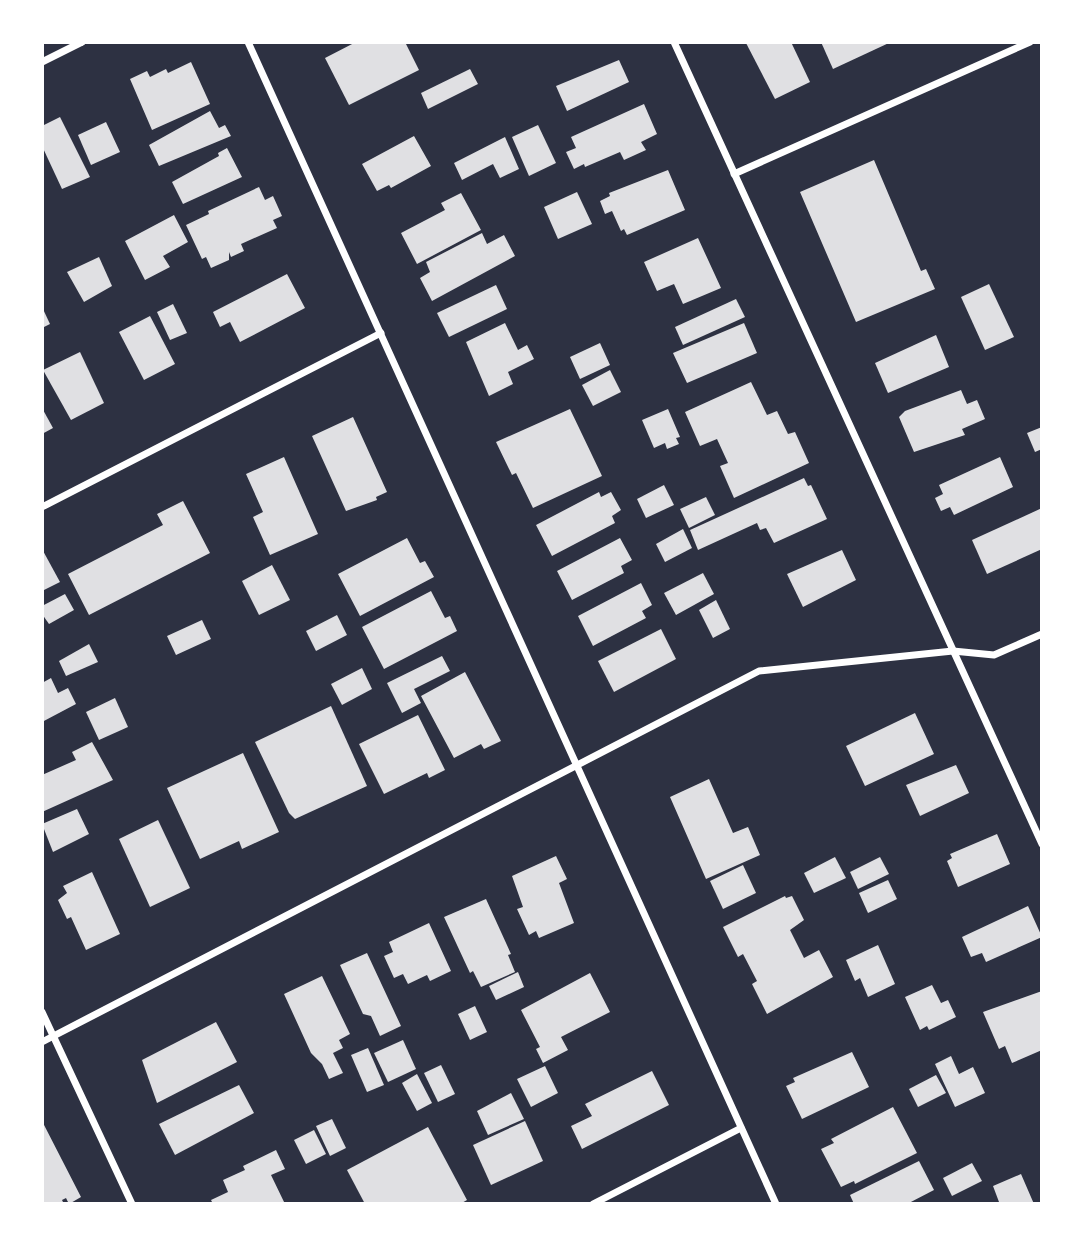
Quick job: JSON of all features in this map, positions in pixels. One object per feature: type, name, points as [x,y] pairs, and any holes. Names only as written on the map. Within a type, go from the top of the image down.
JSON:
[{"type":"street","points":[[42,62],[82,42]]},
{"type":"street","points":[[248,42],[776,1204]]},
{"type":"street","points":[[674,42],[1042,844]]},
{"type":"street","points":[[734,174],[1030,42]]},
{"type":"street","points":[[42,507],[382,332]]},
{"type":"street","points":[[42,1042],[759,671],[953,651],[993,655],[1042,634]]},
{"type":"street","points":[[42,1012],[132,1204]]},
{"type":"street","points":[[593,1204],[741,1128]]},
{"type":"building","points":[[356,42],[405,42],[419,70],[349,105],[325,58]]},
{"type":"building","points":[[791,42],[810,82],[775,99],[746,43]]},
{"type":"building","points":[[821,42],[891,42],[833,69]]},
{"type":"building","points":[[619,60],[629,82],[567,111],[556,86]]},
{"type":"building","points":[[191,62],[210,104],[152,130],[130,79],[147,71],[150,77],[166,69],[168,73]]},
{"type":"building","points":[[470,69],[478,84],[428,109],[421,93]]},
{"type":"building","points":[[644,104],[657,134],[641,142],[646,150],[624,160],[620,152],[574,169],[566,152],[576,148],[571,137]]},
{"type":"building","points":[[210,111],[219,128],[225,125],[231,136],[159,166],[149,145]]},
{"type":"building","points":[[60,117],[90,177],[62,189],[42,146],[42,126]]},
{"type":"building","points":[[106,122],[120,152],[91,165],[78,135]]},
{"type":"building","points":[[538,125],[556,163],[529,176],[512,137]]},
{"type":"building","points":[[414,136],[431,166],[391,188],[389,185],[377,191],[362,164]]},
{"type":"building","points":[[505,137],[519,169],[500,178],[493,164],[462,180],[454,163]]},
{"type":"building","points":[[227,148],[242,177],[183,204],[172,182],[219,156],[218,153]]},
{"type":"building","points":[[874,160],[921,271],[926,269],[935,289],[856,322],[800,192]]},
{"type":"building","points":[[668,170],[685,210],[627,235],[624,229],[621,231],[612,211],[605,214],[600,201],[610,196],[609,193]]},
{"type":"building","points":[[259,187],[265,200],[273,196],[282,216],[273,220],[277,228],[241,244],[244,251],[231,257],[229,252],[229,260],[211,268],[206,257],[202,259],[186,225],[209,214],[208,211]]},
{"type":"building","points":[[577,192],[592,224],[558,239],[544,207]]},
{"type":"building","points":[[461,193],[481,230],[417,264],[401,233],[445,210],[441,203]]},
{"type":"building","points":[[174,215],[188,242],[163,256],[170,267],[145,280],[125,241]]},
{"type":"building","points":[[482,233],[487,244],[504,235],[515,256],[432,301],[420,278],[430,272],[426,262]]},
{"type":"building","points":[[698,238],[721,288],[683,304],[674,284],[657,291],[644,262]]},
{"type":"building","points":[[99,257],[112,286],[84,302],[67,272]]},
{"type":"building","points":[[287,274],[305,308],[240,342],[230,322],[220,327],[213,312]]},
{"type":"building","points":[[989,284],[1014,337],[985,350],[961,297]]},
{"type":"building","points":[[496,285],[507,309],[449,337],[437,313]]},
{"type":"building","points":[[736,299],[745,317],[683,345],[675,327]]},
{"type":"building","points":[[173,304],[187,333],[170,340],[157,312]]},
{"type":"building","points":[[42,307],[50,324],[42,328]]},
{"type":"building","points":[[150,316],[175,364],[144,380],[119,332]]},
{"type":"building","points":[[505,323],[518,350],[527,345],[534,359],[508,372],[513,384],[489,396],[466,342]]},
{"type":"building","points":[[744,323],[757,353],[687,383],[673,353]]},
{"type":"building","points":[[936,335],[949,367],[888,393],[875,363]]},
{"type":"building","points":[[600,343],[610,365],[580,379],[570,357]]},
{"type":"building","points":[[80,352],[104,403],[71,420],[43,370]]},
{"type":"building","points":[[610,370],[621,392],[593,406],[582,385]]},
{"type":"building","points":[[751,382],[767,415],[777,411],[788,434],[795,432],[809,463],[734,498],[720,466],[728,463],[717,439],[700,446],[685,412]]},
{"type":"building","points":[[961,390],[967,404],[977,400],[985,419],[962,429],[965,435],[914,452],[899,417],[905,411]]},
{"type":"building","points":[[42,408],[53,428],[42,434]]},
{"type":"building","points":[[570,409],[602,476],[533,508],[516,473],[512,475],[496,442]]},
{"type":"building","points":[[668,409],[680,437],[676,438],[679,444],[667,449],[665,443],[654,448],[642,420]]},
{"type":"building","points":[[353,417],[387,492],[376,497],[377,500],[346,511],[312,436]]},
{"type":"building","points":[[1042,427],[1042,449],[1035,452],[1027,433]]},
{"type":"building","points":[[284,457],[318,534],[270,555],[253,517],[263,512],[246,474]]},
{"type":"building","points":[[1000,457],[1013,487],[954,515],[950,507],[941,511],[935,498],[943,494],[939,485]]},
{"type":"building","points":[[804,478],[808,486],[811,485],[827,519],[774,543],[766,528],[760,530],[757,523],[698,550],[690,530]]},
{"type":"building","points":[[664,485],[674,505],[646,518],[637,499]]},
{"type":"building","points":[[599,492],[601,497],[611,492],[621,510],[612,516],[615,523],[552,556],[536,525]]},
{"type":"building","points":[[706,497],[715,515],[689,528],[680,509]]},
{"type":"building","points":[[183,501],[210,553],[89,615],[68,574],[163,525],[157,514]]},
{"type":"building","points":[[1042,508],[1042,549],[987,574],[972,540]]},
{"type":"building","points":[[683,529],[692,548],[665,562],[656,544]]},
{"type":"building","points":[[407,538],[420,563],[425,561],[434,577],[360,616],[338,574]]},
{"type":"building","points":[[620,538],[632,560],[621,566],[624,573],[572,600],[557,571]]},
{"type":"building","points":[[42,549],[60,582],[44,590],[42,585]]},
{"type":"building","points":[[842,550],[856,580],[803,607],[787,574]]},
{"type":"building","points":[[272,565],[290,600],[259,615],[242,581]]},
{"type":"building","points":[[703,573],[714,594],[676,615],[664,593]]},
{"type":"building","points":[[641,583],[652,605],[642,611],[646,618],[593,646],[578,616]]},
{"type":"building","points":[[431,591],[445,618],[450,616],[457,631],[384,669],[362,627]]},
{"type":"building","points":[[65,594],[74,610],[49,624],[42,614],[42,606]]},
{"type":"building","points":[[716,600],[730,629],[713,638],[699,610]]},
{"type":"building","points":[[337,615],[347,635],[316,651],[306,631]]},
{"type":"building","points":[[202,620],[211,639],[176,655],[167,636]]},
{"type":"building","points":[[661,629],[676,659],[614,692],[598,661]]},
{"type":"building","points":[[89,644],[98,662],[66,676],[59,661]]},
{"type":"building","points":[[442,656],[450,671],[414,689],[421,703],[402,713],[387,683]]},
{"type":"building","points":[[362,668],[372,689],[342,705],[331,684]]},
{"type":"building","points":[[465,672],[501,741],[484,749],[481,744],[454,758],[421,696]]},
{"type":"building","points":[[51,678],[58,693],[68,688],[76,704],[42,722],[42,683]]},
{"type":"building","points":[[115,698],[128,727],[99,740],[86,712]]},
{"type":"building","points":[[331,706],[367,786],[295,819],[289,813],[255,742]]},
{"type":"building","points":[[915,713],[934,754],[865,786],[846,746]]},
{"type":"building","points":[[418,715],[445,770],[429,778],[427,773],[384,794],[359,744]]},
{"type":"building","points":[[92,742],[113,780],[42,812],[42,775],[76,760],[72,752]]},
{"type":"building","points":[[243,753],[279,832],[242,849],[239,841],[200,859],[167,788]]},
{"type":"building","points":[[956,765],[969,793],[920,816],[906,785]]},
{"type":"building","points":[[709,779],[733,833],[748,827],[760,855],[706,879],[670,797]]},
{"type":"building","points":[[77,809],[89,834],[53,852],[42,824]]},
{"type":"building","points":[[158,820],[190,888],[150,907],[119,839]]},
{"type":"building","points":[[997,834],[1010,864],[958,887],[947,861],[952,858],[950,854]]},
{"type":"building","points":[[556,856],[567,879],[559,883],[574,923],[539,938],[536,931],[529,935],[517,909],[523,907],[512,876]]},
{"type":"building","points":[[835,857],[846,878],[814,893],[804,873]]},
{"type":"building","points":[[880,857],[889,874],[858,889],[850,872]]},
{"type":"building","points":[[743,865],[756,893],[723,909],[710,881]]},
{"type":"building","points":[[92,872],[120,934],[86,950],[71,917],[67,919],[58,900],[67,893],[63,886]]},
{"type":"building","points":[[888,880],[897,899],[868,913],[859,893]]},
{"type":"building","points":[[785,896],[792,896],[804,920],[790,930],[804,958],[819,950],[833,977],[767,1014],[752,984],[757,981],[743,954],[738,957],[723,927]]},
{"type":"building","points":[[486,899],[511,954],[508,955],[515,972],[481,987],[473,971],[470,973],[444,917]]},
{"type":"building","points":[[1028,906],[1042,937],[986,962],[982,953],[971,957],[962,937]]},
{"type":"building","points":[[429,923],[451,971],[430,981],[427,975],[408,984],[403,974],[394,978],[384,956],[393,952],[389,942]]},
{"type":"building","points":[[878,945],[895,984],[868,997],[860,978],[855,981],[846,960]]},
{"type":"building","points":[[367,953],[401,1026],[380,1036],[371,1016],[363,1014],[340,965]]},
{"type":"building","points":[[518,972],[524,987],[496,1000],[489,986]]},
{"type":"building","points":[[590,973],[610,1012],[561,1037],[568,1050],[543,1063],[536,1049],[540,1047],[521,1010]]},
{"type":"building","points":[[322,976],[350,1034],[339,1040],[343,1048],[333,1053],[343,1073],[329,1079],[322,1064],[311,1053],[284,994]]},
{"type":"building","points":[[932,985],[941,1003],[948,1000],[956,1017],[929,1030],[927,1026],[920,1030],[905,997]]},
{"type":"building","points":[[1042,991],[1042,1050],[1012,1063],[1005,1046],[999,1049],[983,1012]]},
{"type":"building","points":[[475,1006],[487,1032],[470,1040],[458,1014]]},
{"type":"building","points":[[216,1022],[237,1062],[157,1103],[142,1060]]},
{"type":"building","points":[[403,1040],[416,1069],[388,1082],[374,1053]]},
{"type":"building","points":[[368,1048],[384,1085],[367,1092],[351,1055]]},
{"type":"building","points":[[852,1052],[869,1087],[802,1119],[786,1086],[795,1082],[793,1078]]},
{"type":"building","points":[[951,1056],[959,1074],[973,1067],[985,1093],[955,1107],[935,1064]]},
{"type":"building","points":[[441,1065],[455,1094],[438,1102],[424,1073]]},
{"type":"building","points":[[545,1066],[558,1093],[531,1107],[517,1079]]},
{"type":"building","points":[[652,1071],[669,1105],[582,1149],[571,1126],[592,1116],[585,1104]]},
{"type":"building","points":[[417,1074],[432,1103],[417,1111],[402,1083]]},
{"type":"building","points":[[936,1075],[946,1093],[918,1107],[909,1089]]},
{"type":"building","points":[[239,1085],[254,1113],[175,1155],[159,1124]]},
{"type":"building","points":[[511,1093],[524,1119],[488,1135],[477,1111]]},
{"type":"building","points":[[893,1107],[917,1153],[855,1184],[854,1181],[841,1187],[821,1149],[834,1143],[831,1139]]},
{"type":"building","points":[[332,1119],[346,1148],[330,1156],[316,1126]]},
{"type":"building","points":[[42,1121],[81,1197],[69,1204],[66,1198],[62,1200],[64,1204],[42,1204]]},
{"type":"building","points":[[525,1121],[543,1161],[491,1185],[473,1145]]},
{"type":"building","points":[[428,1127],[467,1200],[460,1204],[365,1204],[347,1170]]},
{"type":"building","points":[[314,1130],[326,1154],[306,1164],[294,1140]]},
{"type":"building","points":[[276,1150],[285,1169],[271,1175],[285,1204],[213,1204],[211,1200],[228,1192],[223,1180],[245,1170],[243,1166]]},
{"type":"building","points":[[919,1161],[934,1190],[907,1204],[854,1204],[850,1195]]},
{"type":"building","points":[[972,1163],[982,1181],[952,1196],[943,1178]]},
{"type":"building","points":[[1021,1174],[1034,1204],[993,1204],[999,1202],[993,1186]]}]
